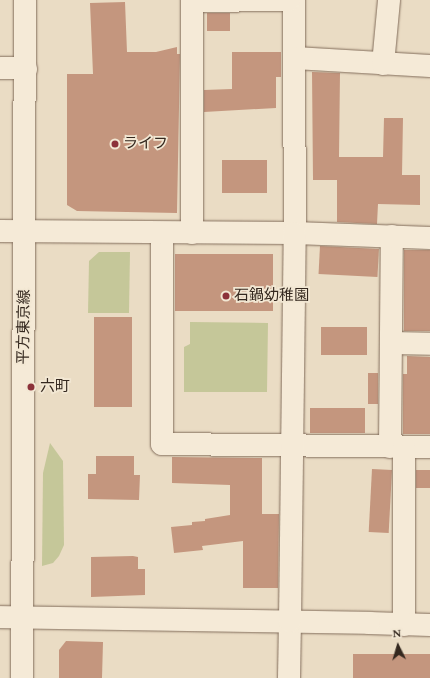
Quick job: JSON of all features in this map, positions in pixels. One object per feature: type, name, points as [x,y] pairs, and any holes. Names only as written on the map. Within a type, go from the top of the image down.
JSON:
[{"type":"street","name":"平方東京線","points":[[22,678],[26,68],[25,0]]},
{"type":"street","points":[[192,233],[192,0],[289,0]]},
{"type":"street","points":[[289,678],[295,233],[294,0]]},
{"type":"street","points":[[383,64],[389,0]]},
{"type":"street","points":[[295,58],[430,66]]},
{"type":"street","points":[[0,68],[26,68]]},
{"type":"street","points":[[0,231],[295,233],[430,238]]},
{"type":"street","points":[[162,233],[162,444],[430,447]]},
{"type":"street","points":[[392,236],[391,343],[397,447],[404,625]]},
{"type":"street","points":[[391,343],[430,344]]},
{"type":"street","points":[[0,617],[290,621],[430,625]]},
{"type":"green space","points":[[99,252],[130,252],[129,313],[88,313],[89,261]]},
{"type":"green space","points":[[190,322],[268,323],[267,392],[184,392],[184,347],[190,344]]},
{"type":"green space","points":[[50,443],[63,461],[64,545],[59,556],[53,563],[42,566],[43,473]]},
{"type":"building","points":[[125,2],[127,52],[156,52],[177,47],[177,54],[180,54],[177,213],[77,211],[67,205],[67,74],[93,74],[90,3]]},
{"type":"building","points":[[207,13],[230,13],[230,31],[207,31]]},
{"type":"building","points":[[232,52],[281,52],[281,77],[276,77],[276,108],[204,112],[204,90],[232,89]]},
{"type":"building","points":[[312,72],[340,73],[339,157],[383,157],[384,118],[403,118],[402,175],[420,175],[420,205],[378,204],[377,224],[337,222],[337,180],[313,180]]},
{"type":"building","points":[[222,160],[267,160],[267,193],[222,193]]},
{"type":"building","points":[[320,246],[379,249],[377,277],[319,274]]},
{"type":"building","points":[[404,250],[430,250],[430,331],[404,331]]},
{"type":"building","points":[[175,254],[273,254],[273,311],[175,311]]},
{"type":"building","points":[[94,317],[132,317],[132,407],[94,407]]},
{"type":"building","points":[[321,327],[367,327],[367,355],[321,355]]},
{"type":"building","points":[[407,356],[430,357],[430,434],[403,434],[403,374],[407,374]]},
{"type":"building","points":[[368,373],[378,373],[378,404],[368,404]]},
{"type":"building","points":[[310,408],[365,408],[365,433],[310,433]]},
{"type":"building","points":[[96,456],[134,456],[134,475],[140,475],[139,500],[88,499],[88,474],[96,474]]},
{"type":"building","points":[[172,457],[262,458],[262,514],[279,514],[278,588],[243,588],[243,541],[202,546],[203,550],[174,553],[171,527],[192,525],[192,522],[205,521],[205,519],[230,515],[230,485],[172,483]]},
{"type":"building","points":[[372,469],[392,470],[389,533],[369,532]]},
{"type":"building","points":[[416,470],[430,470],[430,488],[416,488]]},
{"type":"building","points":[[91,557],[138,557],[138,569],[145,569],[145,595],[91,597]]},
{"type":"building","points":[[66,641],[103,642],[102,678],[59,678],[59,650]]},
{"type":"building","points":[[353,654],[430,654],[430,678],[353,678]]},
{"type":"place","name":"ライフ","points":[[115,144]]},
{"type":"place","name":"石鍋幼稚園","points":[[226,296]]},
{"type":"place","name":"六町","points":[[31,387]]}]
